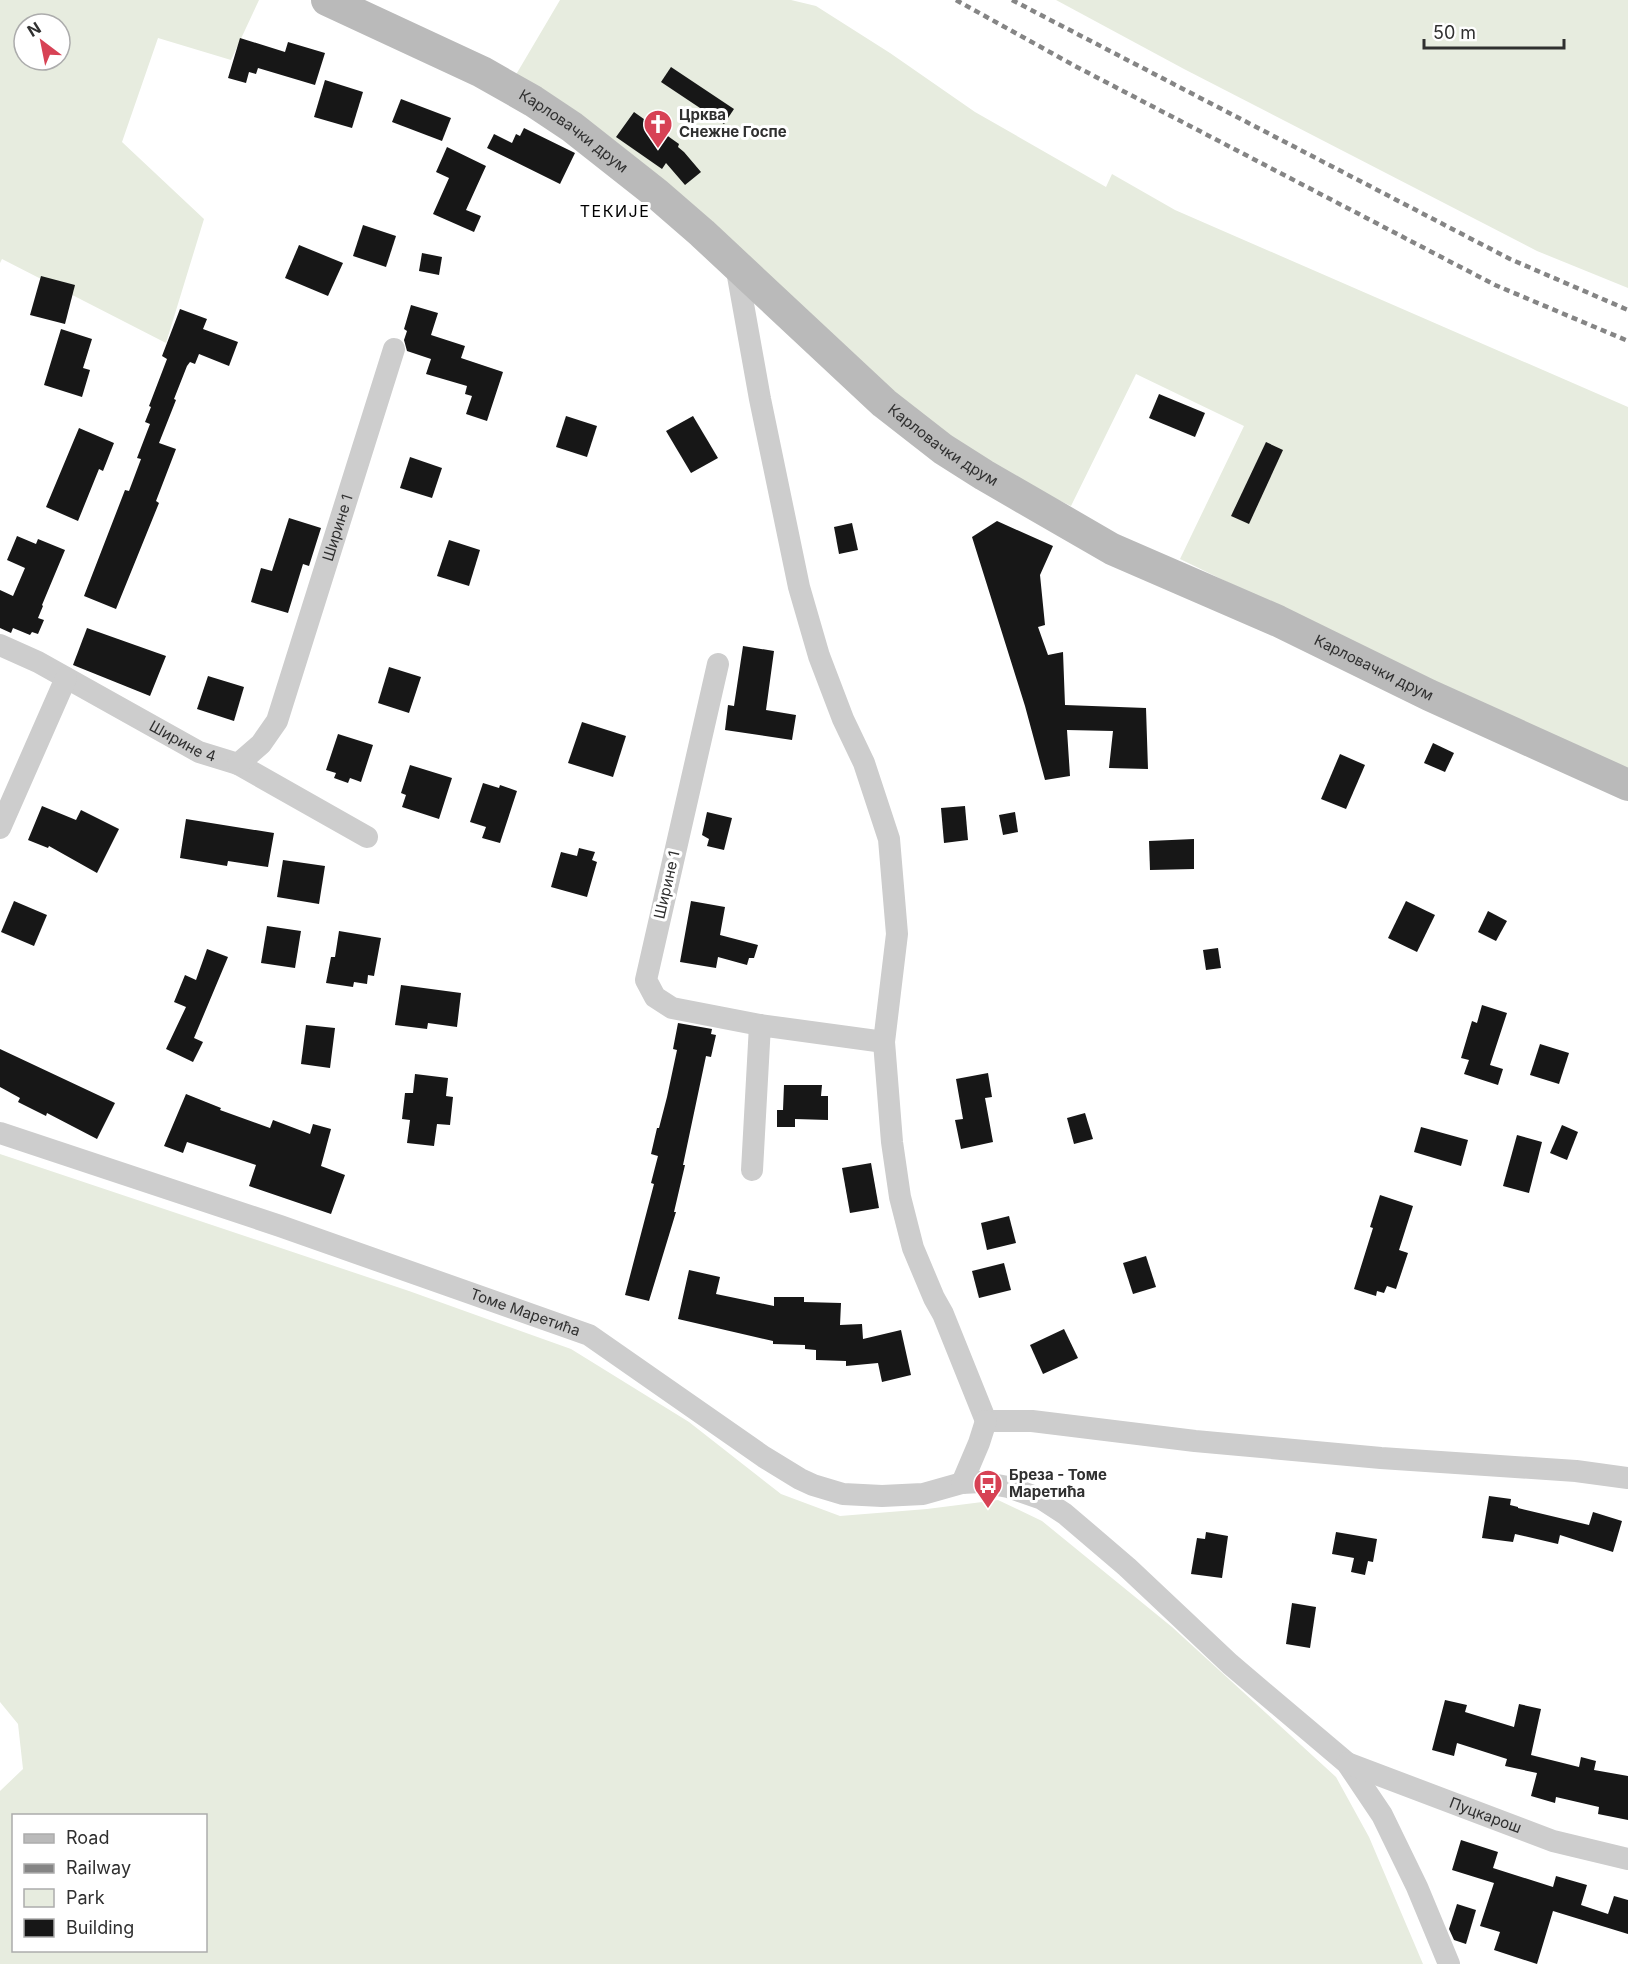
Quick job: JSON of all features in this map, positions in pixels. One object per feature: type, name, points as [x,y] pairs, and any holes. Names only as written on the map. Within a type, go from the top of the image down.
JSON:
[{"type":"main road","name":"Карловачки друм","points":[[327,0],[482,72],[533,101],[572,128],[657,194],[884,403],[943,449],[992,480],[1112,549],[1278,621],[1429,696],[1628,785]]},
{"type":"street","points":[[736,265],[760,399],[799,587],[819,656],[843,719],[864,763],[889,839],[897,934],[884,1042],[892,1142],[900,1197],[913,1248],[943,1314],[986,1421],[962,1483]]},
{"type":"street","name":"Ширине 1","points":[[238,764],[261,744],[277,721],[394,349]]},
{"type":"street","name":"Ширине 4","points":[[0,645],[38,662],[199,752],[238,764],[367,837]]},
{"type":"street","name":"Ширине 1","points":[[718,664],[646,980],[655,997],[672,1008],[760,1025],[884,1042]]},
{"type":"street","points":[[0,828],[66,678]]},
{"type":"street","points":[[752,1170],[760,1025]]},
{"type":"street","name":"Томе Маретића","points":[[0,1133],[290,1229],[590,1335],[764,1457],[813,1485],[843,1494],[873,1496],[933,1492],[962,1483],[981,1482],[1008,1486],[1042,1499],[1065,1514],[1126,1567],[1230,1664],[1347,1763]]},
{"type":"street","points":[[986,1421],[1032,1421],[1195,1441],[1382,1458],[1576,1471],[1628,1478]]},
{"type":"street","points":[[1347,1763],[1382,1815],[1417,1887],[1449,1964]]},
{"type":"street","name":"Пуцкарош","points":[[1347,1763],[1553,1840],[1628,1859]]},
{"type":"green space","points":[[0,0],[259,0],[231,60],[158,38],[122,142],[204,219],[166,343],[2,259],[0,263]]},
{"type":"green space","points":[[560,0],[791,0],[816,6],[890,53],[975,112],[1106,187],[1112,174],[1175,210],[1628,407],[1628,773],[1435,683],[1180,559],[1244,426],[1136,374],[1071,506],[1022,483],[954,442],[514,78]]},
{"type":"green space","points":[[1056,0],[1628,0],[1628,288],[1537,251],[1184,69]]},
{"type":"green space","points":[[0,1154],[409,1291],[571,1349],[689,1422],[781,1494],[840,1516],[927,1509],[998,1500],[1042,1521],[1172,1627],[1336,1777],[1369,1837],[1423,1964],[0,1964],[0,1791],[23,1769],[18,1724],[0,1702]]},
{"type":"building","points":[[240,38],[285,52],[288,42],[325,53],[315,85],[258,68],[256,74],[249,72],[246,83],[228,78]]},
{"type":"building","points":[[671,67],[734,109],[724,124],[661,82]]},
{"type":"building","points":[[325,80],[363,92],[352,128],[314,117]]},
{"type":"building","points":[[401,99],[451,118],[442,141],[392,122]]},
{"type":"building","name":"Црква Снежне Госпе","points":[[634,112],[679,144],[678,147],[701,172],[685,185],[666,163],[662,169],[616,137]]},
{"type":"building","points":[[524,128],[575,153],[560,184],[487,148],[494,134],[512,143],[516,134],[520,136]]},
{"type":"building","points":[[447,147],[486,166],[466,210],[481,216],[474,232],[433,214],[449,178],[436,172]]},
{"type":"building","points":[[363,225],[396,236],[386,267],[353,256]]},
{"type":"building","points":[[299,245],[343,263],[328,296],[285,278]]},
{"type":"building","points":[[422,253],[442,257],[439,275],[419,271]]},
{"type":"building","points":[[41,276],[75,285],[65,324],[30,315]]},
{"type":"building","points":[[411,305],[438,313],[431,335],[465,346],[461,358],[503,372],[487,421],[466,414],[472,396],[465,394],[467,386],[426,374],[431,359],[407,351],[404,340],[407,331],[404,329]]},
{"type":"building","points":[[180,309],[207,319],[203,329],[238,342],[229,366],[199,354],[195,364],[190,362],[187,366],[159,443],[176,449],[156,501],[159,503],[116,609],[84,596],[125,490],[129,491],[141,459],[137,458],[150,424],[145,422],[151,407],[149,406],[167,359],[162,356]]},
{"type":"building","points":[[61,329],[92,339],[83,368],[90,370],[82,397],[44,385]]},
{"type":"building","points":[[1159,394],[1205,413],[1195,437],[1149,418]]},
{"type":"building","points":[[566,416],[597,426],[587,457],[556,447]]},
{"type":"building","points":[[693,416],[718,458],[691,473],[666,431]]},
{"type":"building","points":[[79,428],[114,443],[103,471],[99,469],[78,521],[46,507]]},
{"type":"building","points":[[1266,442],[1283,450],[1249,524],[1231,516]]},
{"type":"building","points":[[410,457],[442,468],[432,498],[400,488]]},
{"type":"building","points":[[289,518],[321,528],[309,566],[303,564],[288,613],[251,602],[261,568],[272,571]]},
{"type":"building","points":[[997,521],[1053,546],[1040,575],[1045,625],[1038,627],[1048,655],[1063,652],[1065,705],[1146,708],[1148,769],[1109,768],[1113,731],[1067,730],[1070,776],[1045,780],[1025,706],[972,537]]},
{"type":"building","points":[[852,523],[858,550],[839,554],[834,527]]},
{"type":"building","points":[[17,536],[36,544],[38,539],[65,550],[42,605],[38,618],[44,620],[38,634],[32,632],[30,635],[13,628],[11,633],[0,628],[0,590],[13,596],[25,568],[7,560]]},
{"type":"building","points":[[449,540],[480,550],[469,586],[437,576]]},
{"type":"building","points":[[87,628],[166,656],[150,696],[73,665]]},
{"type":"building","points":[[743,646],[774,651],[766,710],[796,715],[792,740],[725,730],[728,705],[734,706]]},
{"type":"building","points":[[389,667],[421,677],[409,713],[378,703]]},
{"type":"building","points":[[208,676],[244,687],[234,721],[197,709]]},
{"type":"building","points":[[582,722],[626,736],[613,777],[568,763]]},
{"type":"building","points":[[338,734],[373,745],[361,782],[350,778],[348,783],[334,778],[336,773],[326,770]]},
{"type":"building","points":[[1433,743],[1454,753],[1445,772],[1424,763]]},
{"type":"building","points":[[1340,754],[1365,765],[1346,809],[1321,799]]},
{"type":"building","points":[[410,765],[452,778],[439,819],[402,807],[406,795],[401,793]]},
{"type":"building","points":[[483,783],[499,788],[500,785],[517,791],[500,843],[482,838],[486,827],[470,822]]},
{"type":"building","points":[[42,806],[76,820],[81,810],[119,829],[97,873],[49,846],[48,848],[28,840]]},
{"type":"building","points":[[965,806],[968,840],[944,843],[941,808]]},
{"type":"building","points":[[707,812],[732,818],[724,850],[707,846],[709,839],[702,835]]},
{"type":"building","points":[[1015,812],[1018,832],[1003,835],[999,815]]},
{"type":"building","points":[[186,819],[274,833],[268,867],[228,861],[227,866],[180,858]]},
{"type":"building","points":[[1194,839],[1194,869],[1150,870],[1149,841]]},
{"type":"building","points":[[579,848],[595,852],[592,860],[597,862],[587,897],[551,887],[561,852],[577,856]]},
{"type":"building","points":[[283,860],[325,866],[319,904],[277,897]]},
{"type":"building","points":[[14,901],[47,915],[34,946],[1,932]]},
{"type":"building","points":[[691,901],[725,907],[720,935],[758,945],[754,958],[749,958],[747,965],[718,957],[716,968],[680,962]]},
{"type":"building","points":[[1406,901],[1435,915],[1417,952],[1388,938]]},
{"type":"building","points":[[1488,911],[1507,921],[1496,941],[1478,932]]},
{"type":"building","points":[[267,926],[301,931],[295,968],[261,963]]},
{"type":"building","points":[[339,931],[381,938],[374,976],[368,975],[367,984],[354,982],[353,987],[326,983],[331,957],[335,957]]},
{"type":"building","points":[[1218,948],[1221,968],[1206,970],[1203,950]]},
{"type":"building","points":[[207,949],[228,957],[194,1038],[203,1042],[193,1062],[166,1049],[186,1007],[174,1002],[185,975],[196,980]]},
{"type":"building","points":[[401,985],[461,993],[457,1027],[428,1023],[427,1029],[395,1025]]},
{"type":"building","points":[[1482,1005],[1507,1013],[1490,1065],[1503,1069],[1498,1085],[1464,1074],[1469,1060],[1461,1058],[1472,1021],[1477,1023]]},
{"type":"building","points":[[678,1023],[712,1029],[711,1034],[716,1035],[711,1057],[706,1056],[683,1165],[685,1165],[674,1212],[676,1212],[649,1301],[625,1295],[654,1184],[651,1183],[658,1156],[651,1154],[677,1050],[673,1049]]},
{"type":"building","points":[[306,1025],[335,1028],[330,1068],[301,1064]]},
{"type":"building","points":[[1540,1044],[1569,1053],[1559,1084],[1530,1075]]},
{"type":"building","points":[[0,1049],[115,1103],[97,1139],[47,1113],[46,1116],[18,1102],[20,1098],[0,1087]]},
{"type":"building","points":[[988,1073],[992,1097],[985,1098],[993,1142],[961,1149],[955,1120],[963,1119],[956,1079]]},
{"type":"building","points":[[415,1074],[448,1078],[446,1096],[453,1097],[450,1125],[437,1124],[434,1146],[407,1143],[410,1120],[402,1119],[405,1093],[413,1093]]},
{"type":"building","points":[[784,1085],[822,1085],[821,1096],[828,1096],[828,1120],[795,1119],[795,1127],[777,1127],[777,1110],[783,1110]]},
{"type":"building","points":[[186,1094],[221,1108],[220,1110],[270,1128],[273,1120],[310,1134],[313,1124],[331,1129],[321,1166],[345,1175],[331,1214],[249,1186],[256,1165],[187,1142],[183,1153],[164,1146]]},
{"type":"building","points":[[1085,1113],[1093,1139],[1074,1144],[1067,1118]]},
{"type":"building","points":[[1562,1125],[1578,1132],[1567,1160],[1550,1153]]},
{"type":"building","points":[[1421,1127],[1468,1140],[1461,1166],[1414,1152]]},
{"type":"building","points":[[1517,1135],[1542,1142],[1529,1193],[1503,1186]]},
{"type":"building","points":[[871,1163],[879,1208],[850,1213],[842,1168]]},
{"type":"building","points":[[1380,1195],[1413,1206],[1399,1250],[1408,1253],[1396,1289],[1387,1286],[1384,1293],[1377,1291],[1376,1296],[1354,1289],[1373,1228],[1370,1227]]},
{"type":"building","points":[[1009,1216],[1016,1243],[987,1250],[981,1223]]},
{"type":"building","points":[[1146,1256],[1156,1287],[1133,1294],[1123,1263]]},
{"type":"building","points":[[1004,1263],[1011,1290],[979,1298],[972,1271]]},
{"type":"building","points":[[689,1270],[720,1277],[716,1294],[774,1306],[774,1297],[804,1297],[804,1302],[841,1303],[840,1325],[862,1324],[863,1339],[901,1330],[911,1375],[882,1382],[878,1363],[846,1366],[846,1361],[816,1360],[816,1350],[805,1349],[805,1345],[773,1344],[773,1341],[678,1319]]},
{"type":"building","points":[[1064,1329],[1078,1358],[1043,1374],[1030,1345]]},
{"type":"building","points":[[1489,1496],[1511,1499],[1510,1505],[1518,1508],[1589,1525],[1593,1512],[1622,1521],[1613,1552],[1560,1535],[1558,1544],[1515,1534],[1513,1542],[1482,1538]]},
{"type":"building","points":[[1206,1532],[1228,1536],[1222,1578],[1191,1574],[1197,1538],[1205,1539]]},
{"type":"building","points":[[1336,1532],[1377,1539],[1373,1562],[1368,1561],[1365,1575],[1351,1572],[1354,1558],[1332,1554]]},
{"type":"building","points":[[1292,1603],[1316,1607],[1310,1648],[1286,1644]]},
{"type":"building","points":[[1445,1700],[1467,1705],[1465,1712],[1514,1727],[1519,1704],[1541,1709],[1531,1755],[1579,1767],[1581,1757],[1596,1761],[1594,1770],[1628,1776],[1628,1820],[1598,1814],[1599,1807],[1556,1797],[1555,1803],[1531,1796],[1537,1773],[1505,1766],[1507,1759],[1457,1743],[1454,1756],[1432,1750]]},
{"type":"building","points":[[1461,1840],[1498,1852],[1493,1868],[1553,1887],[1556,1876],[1587,1885],[1581,1905],[1608,1914],[1614,1896],[1628,1900],[1628,1934],[1553,1911],[1537,1964],[1494,1950],[1500,1932],[1480,1926],[1494,1883],[1452,1870]]},
{"type":"building","points":[[1457,1904],[1476,1910],[1466,1944],[1454,1940],[1449,1929]]},
{"type":"railway","points":[[956,0],[1075,66],[1495,285],[1628,341]]},
{"type":"railway","points":[[1012,0],[1510,259],[1628,310]]},
{"type":"place","name":"Црква Снежне Госпе","points":[[658,150]]},
{"type":"place","name":"Бреза - Томе Маретића","points":[[988,1510]]},
{"type":"district","name":"ТЕКИЈЕ","points":[[615,211]]}]
